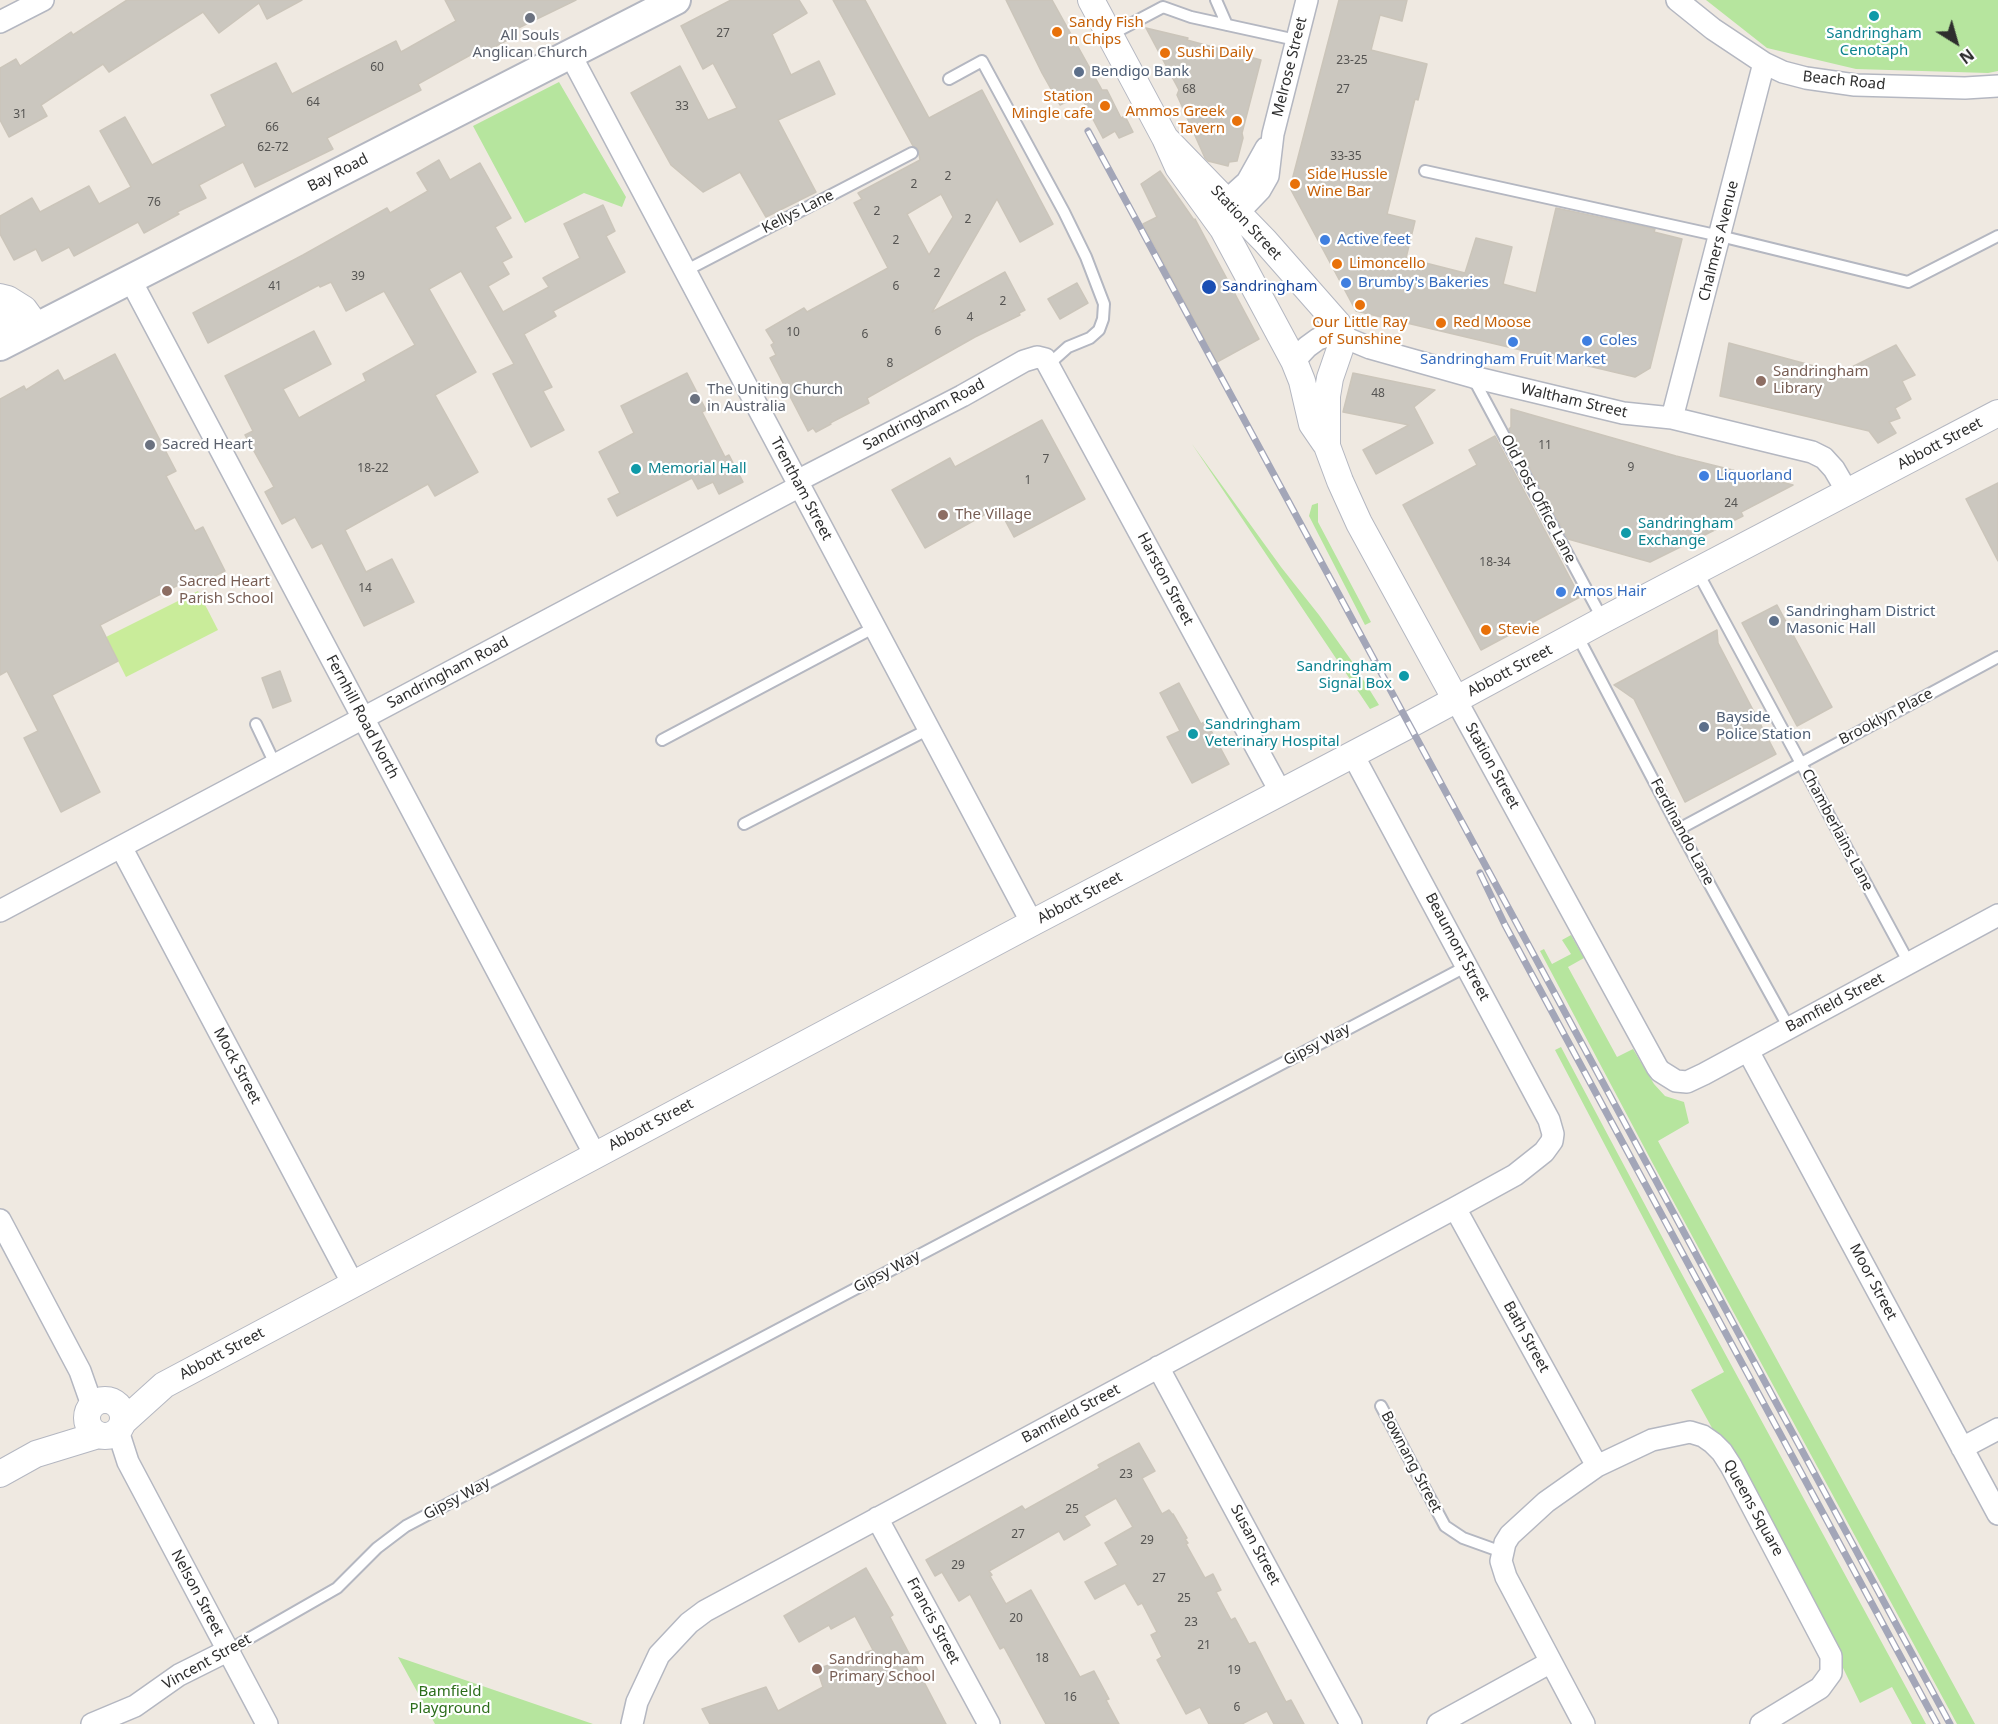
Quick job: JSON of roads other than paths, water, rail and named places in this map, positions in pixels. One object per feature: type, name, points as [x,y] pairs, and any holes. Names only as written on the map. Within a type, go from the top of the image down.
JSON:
[{"type":"main road","name":"Bay Road","points":[[4,334],[37,327],[676,0]]},
{"type":"street","points":[[0,22],[43,0]]},
{"type":"street","name":"Station Street","points":[[1091,0],[1165,138],[1227,212],[1338,324],[1341,336],[1340,349],[1330,378],[1327,396],[1327,446]]},
{"type":"street","name":"Melrose Street","points":[[1227,212],[1250,178],[1274,134],[1307,0]]},
{"type":"street","name":"Beach Road","points":[[1677,0],[1764,63],[1783,72],[1806,78],[1855,85],[1965,88],[1998,86]]},
{"type":"street","name":"Trentham Street","points":[[570,54],[1032,923]]},
{"type":"street","name":"Chalmers Avenue","points":[[1672,418],[1764,63]]},
{"type":"street","name":"Station Street","points":[[1227,212],[1297,367],[1312,424],[1327,446],[1359,523],[1656,1067],[1671,1079]]},
{"type":"street","name":"Fernhill Road North","points":[[130,279],[595,1155]]},
{"type":"street","points":[[0,297],[24,309],[37,327]]},
{"type":"street","points":[[1335,365],[1317,372],[1297,367],[1307,347],[1318,339],[1327,336],[1341,336]]},
{"type":"street","name":"Waltham Street","points":[[1341,336],[1370,348],[1473,377],[1623,413],[1672,418],[1812,452],[1824,458],[1834,469],[1848,492]]},
{"type":"street","name":"Sandringham Road","points":[[0,911],[799,484],[1024,361],[1042,357],[1049,364]]},
{"type":"street","name":"Harston Street","points":[[1049,364],[1281,793]]},
{"type":"street","name":"Abbott Street","points":[[36,1454],[111,1431],[164,1385],[1032,923],[1353,755],[1603,620],[1998,414]]},
{"type":"street","name":"Beaumont Street","points":[[1353,755],[1549,1120],[1553,1134],[1552,1141]]},
{"type":"street","name":"Mock Street","points":[[121,847],[353,1284]]},
{"type":"street","name":"Bamfield Street","points":[[1671,1079],[1682,1083],[1687,1082],[1998,915]]},
{"type":"street","name":"Moor Street","points":[[1748,1051],[1998,1514]]},
{"type":"street","name":"Bamfield Street","points":[[632,1724],[637,1702],[659,1655],[689,1623],[724,1600],[1515,1175],[1533,1163],[1552,1141]]},
{"type":"street","name":"Bath Street","points":[[1455,1208],[1597,1466]]},
{"type":"street","points":[[0,1220],[98,1403]]},
{"type":"street","name":"Susan Street","points":[[1158,1367],[1351,1724]]},
{"type":"street","name":"Abbott Street","points":[[0,1474],[36,1454],[98,1403],[164,1385]]},
{"type":"street","points":[[98,1403],[119,1406],[124,1416],[111,1431],[93,1431],[87,1421],[98,1403]]},
{"type":"street","points":[[1962,1448],[1998,1429]]},
{"type":"street","name":"Nelson Street","points":[[111,1431],[267,1724]]},
{"type":"street","name":"Queens Square","points":[[1502,1552],[1510,1535],[1533,1513],[1576,1479],[1597,1466],[1652,1440],[1673,1434],[1690,1432],[1703,1436],[1722,1452],[1731,1466],[1827,1647],[1832,1664],[1827,1680],[1820,1688],[1761,1724]]},
{"type":"street","name":"Francis Street","points":[[877,1518],[989,1724]]},
{"type":"street","points":[[1502,1552],[1501,1561],[1506,1577],[1584,1724]]},
{"type":"street","name":"Vincent Street","points":[[92,1724],[135,1706],[178,1675],[227,1651]]},
{"type":"street","points":[[1438,1724],[1551,1662]]},
{"type":"lane","points":[[1216,0],[1227,25]]},
{"type":"lane","points":[[1110,35],[1163,3],[1191,17],[1296,40]]},
{"type":"lane","points":[[949,79],[982,61],[1064,212],[1086,257],[1104,304],[1103,319],[1099,330],[1090,338],[1068,347],[1049,364]]},
{"type":"lane","name":"Kellys Lane","points":[[685,272],[912,153]]},
{"type":"lane","points":[[1425,171],[1720,236],[1908,282],[1998,236]]},
{"type":"lane","name":"Old Post Office Lane","points":[[1473,377],[1603,620]]},
{"type":"lane","name":"Chamberlains Lane","points":[[1697,571],[1909,963]]},
{"type":"lane","points":[[662,740],[875,627]]},
{"type":"lane","name":"Ferdinando Lane","points":[[1576,635],[1679,829],[1789,1028]]},
{"type":"lane","name":"Brooklyn Place","points":[[1679,829],[1998,657]]},
{"type":"lane","points":[[255,724],[276,764]]},
{"type":"lane","points":[[744,824],[929,729]]},
{"type":"lane","name":"Gipsy Way","points":[[321,1599],[337,1588],[377,1548],[406,1526],[1467,966]]},
{"type":"lane","name":"Bownang Street","points":[[1381,1406],[1445,1526],[1463,1538],[1502,1552]]},
{"type":"lane","name":"Vincent Street","points":[[227,1651],[321,1599]]},
{"type":"railway","points":[[1088,131],[1950,1724]]},
{"type":"railway","points":[[1480,873],[1505,925],[1937,1724]]},
{"type":"place","name":"Sandringham Cenotaph","points":[[1874,16]]},
{"type":"place","name":"All Souls Anglican Church","points":[[530,18]]},
{"type":"place","name":"Sandy Fish n Chips","points":[[1057,32]]},
{"type":"place","name":"Sushi Daily","points":[[1165,53]]},
{"type":"place","name":"Bendigo Bank","points":[[1079,72]]},
{"type":"place","name":"Station Mingle cafe","points":[[1105,106]]},
{"type":"place","name":"Ammos Greek Tavern","points":[[1237,121]]},
{"type":"place","name":"Side Hussle Wine Bar","points":[[1295,184]]},
{"type":"place","name":"Active feet","points":[[1325,240]]},
{"type":"place","name":"Limoncello","points":[[1337,264]]},
{"type":"place","name":"Brumby's Bakeries","points":[[1346,283]]},
{"type":"place","name":"Sandringham","points":[[1209,287]]},
{"type":"place","name":"Our Little Ray of Sunshine","points":[[1360,305]]},
{"type":"place","name":"Red Moose","points":[[1441,323]]},
{"type":"place","name":"Coles","points":[[1587,341]]},
{"type":"place","name":"Sandringham Fruit Market","points":[[1513,342]]},
{"type":"place","name":"Sandringham Library","points":[[1761,381]]},
{"type":"place","name":"The Uniting Church in Australia","points":[[695,399]]},
{"type":"place","name":"Sacred Heart","points":[[150,445]]},
{"type":"place","name":"Memorial Hall","points":[[636,469]]},
{"type":"place","name":"Liquorland","points":[[1704,476]]},
{"type":"place","name":"The Village","points":[[943,515]]},
{"type":"place","name":"Sandringham Exchange","points":[[1626,533]]},
{"type":"place","name":"Sacred Heart Parish School","points":[[167,591]]},
{"type":"place","name":"Amos Hair","points":[[1561,592]]},
{"type":"place","name":"Sandringham District Masonic Hall","points":[[1774,621]]},
{"type":"place","name":"Stevie","points":[[1486,630]]},
{"type":"place","name":"Sandringham Signal Box","points":[[1404,676]]},
{"type":"place","name":"Bayside Police Station","points":[[1704,727]]},
{"type":"place","name":"Sandringham Veterinary Hospital","points":[[1193,734]]},
{"type":"place","name":"Sandringham Primary School","points":[[817,1669]]},
{"type":"park label","name":"Bamfield Playground","points":[[450,1700]]}]
